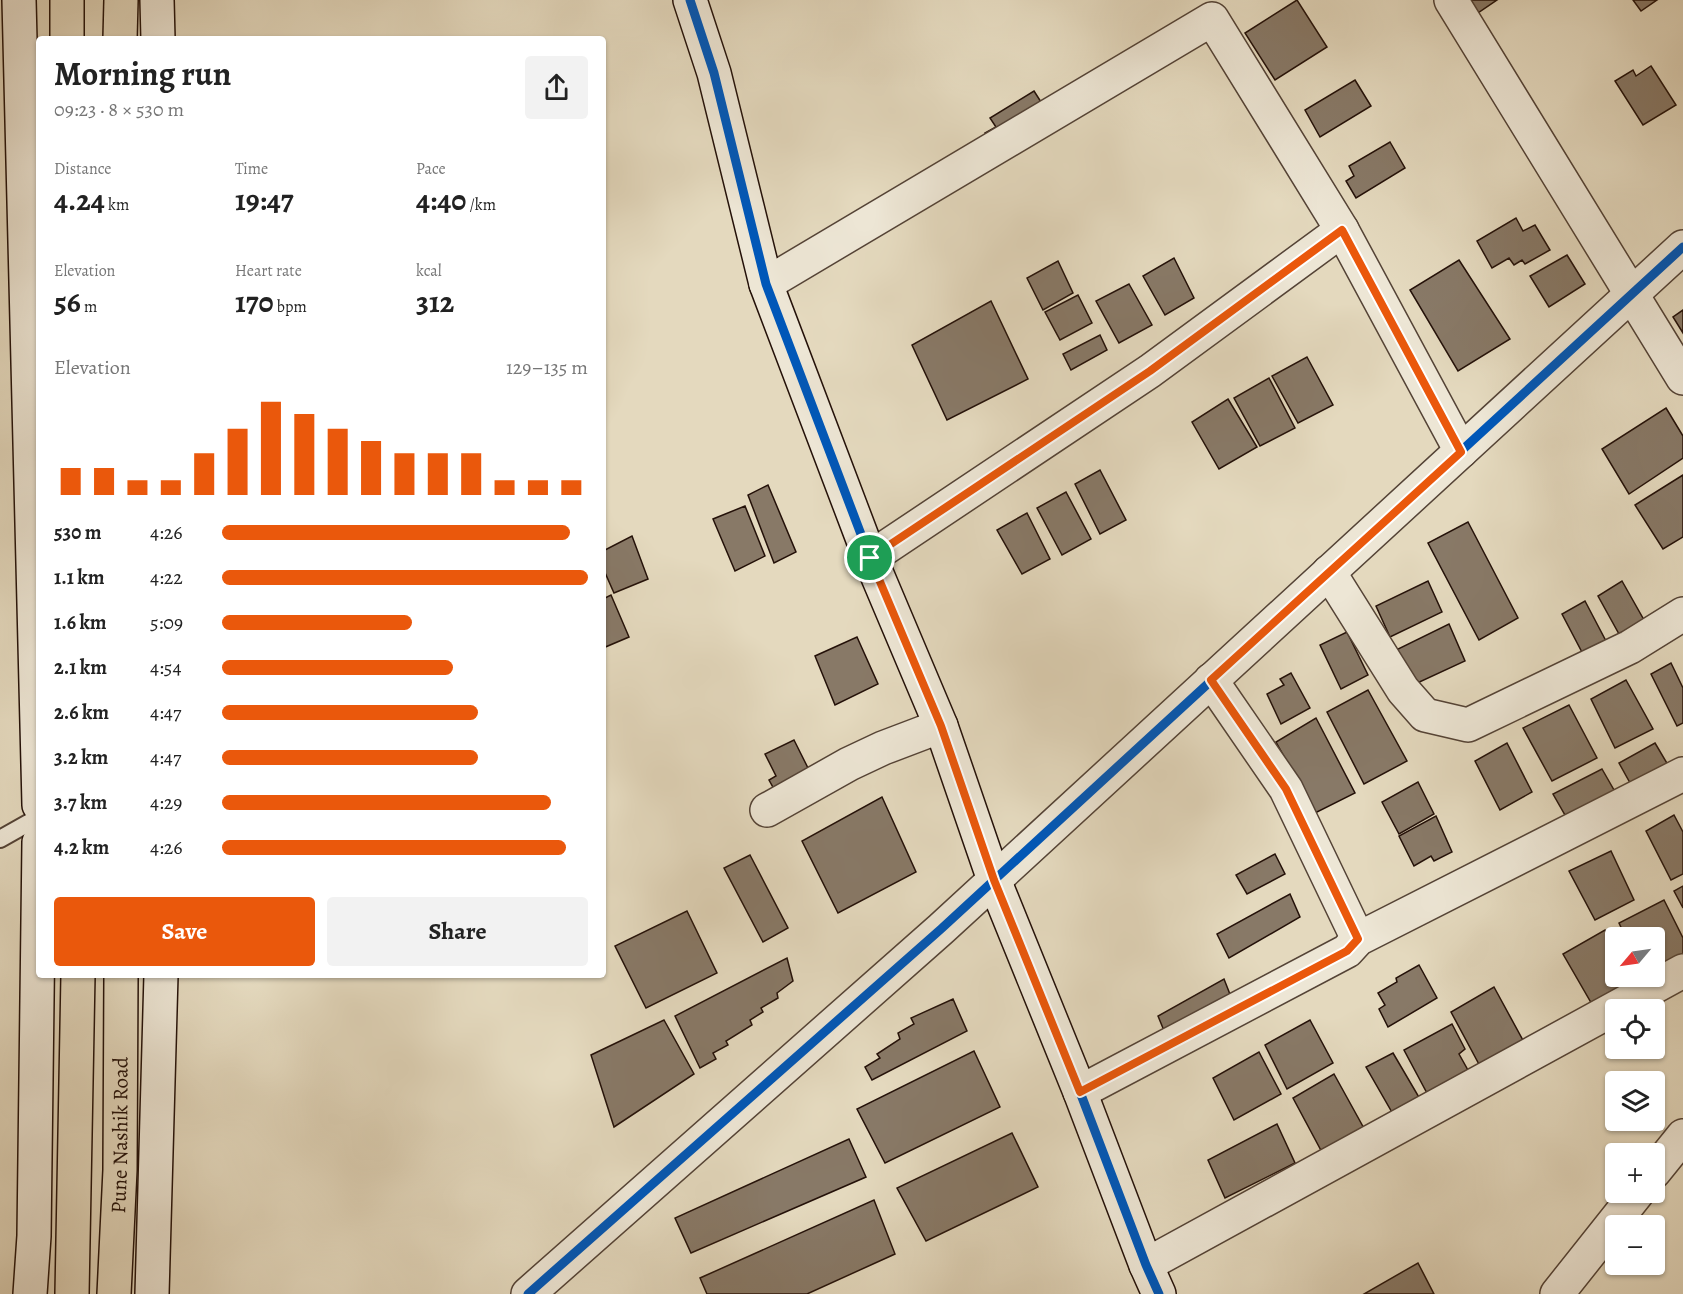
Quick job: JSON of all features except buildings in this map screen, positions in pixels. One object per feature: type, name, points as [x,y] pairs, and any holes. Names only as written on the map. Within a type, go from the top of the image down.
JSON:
[{"type":"highway","points":[[67,0],[67,36]]},
{"type":"highway","points":[[120,36],[121,0]]},
{"type":"highway","name":"Pune Nashik Road","points":[[72,1294],[78,978]]},
{"type":"highway","name":"Pune Nashik Road","points":[[114,1294],[120,1170],[121,978]]},
{"type":"street","points":[[19,0],[36,684]]},
{"type":"street","points":[[157,0],[158,36]]},
{"type":"street","points":[[690,0],[714,73],[766,284],[870,558],[941,726],[994,880],[1153,1280],[1683,971]]},
{"type":"street","points":[[1451,0],[1683,378]]},
{"type":"street","points":[[766,284],[1212,19],[1342,230],[1461,452]]},
{"type":"street","points":[[870,558],[1150,371],[1342,230]]},
{"type":"street","points":[[528,1294],[994,880],[1683,247]]},
{"type":"street","points":[[1329,572],[1403,690],[1425,715],[1468,725],[1630,647],[1683,614]]},
{"type":"street","points":[[1211,680],[1286,789],[1358,939]]},
{"type":"street","points":[[767,810],[866,756],[941,726]]},
{"type":"street","points":[[1080,1092],[1347,951],[1358,939],[1683,774]]},
{"type":"street","points":[[30,1294],[34,1236],[37,978]]},
{"type":"street","points":[[152,1294],[161,978]]},
{"type":"street","points":[[1665,1158],[1683,1136]]},
{"type":"street","points":[[1557,1294],[1629,1203]]},
{"type":"lane","points":[[0,839],[36,819]]},
{"type":"cycle path","points":[[690,0],[714,73],[766,284],[870,558],[941,726],[994,880],[1159,1294]]},
{"type":"cycle path","points":[[528,1294],[941,929],[1683,247]]},
{"type":"route","points":[[1342,230],[1461,452],[1211,680],[1286,789],[1358,939],[1347,951],[1080,1092],[994,880],[941,726],[870,558],[1150,371],[1342,230]]}]
